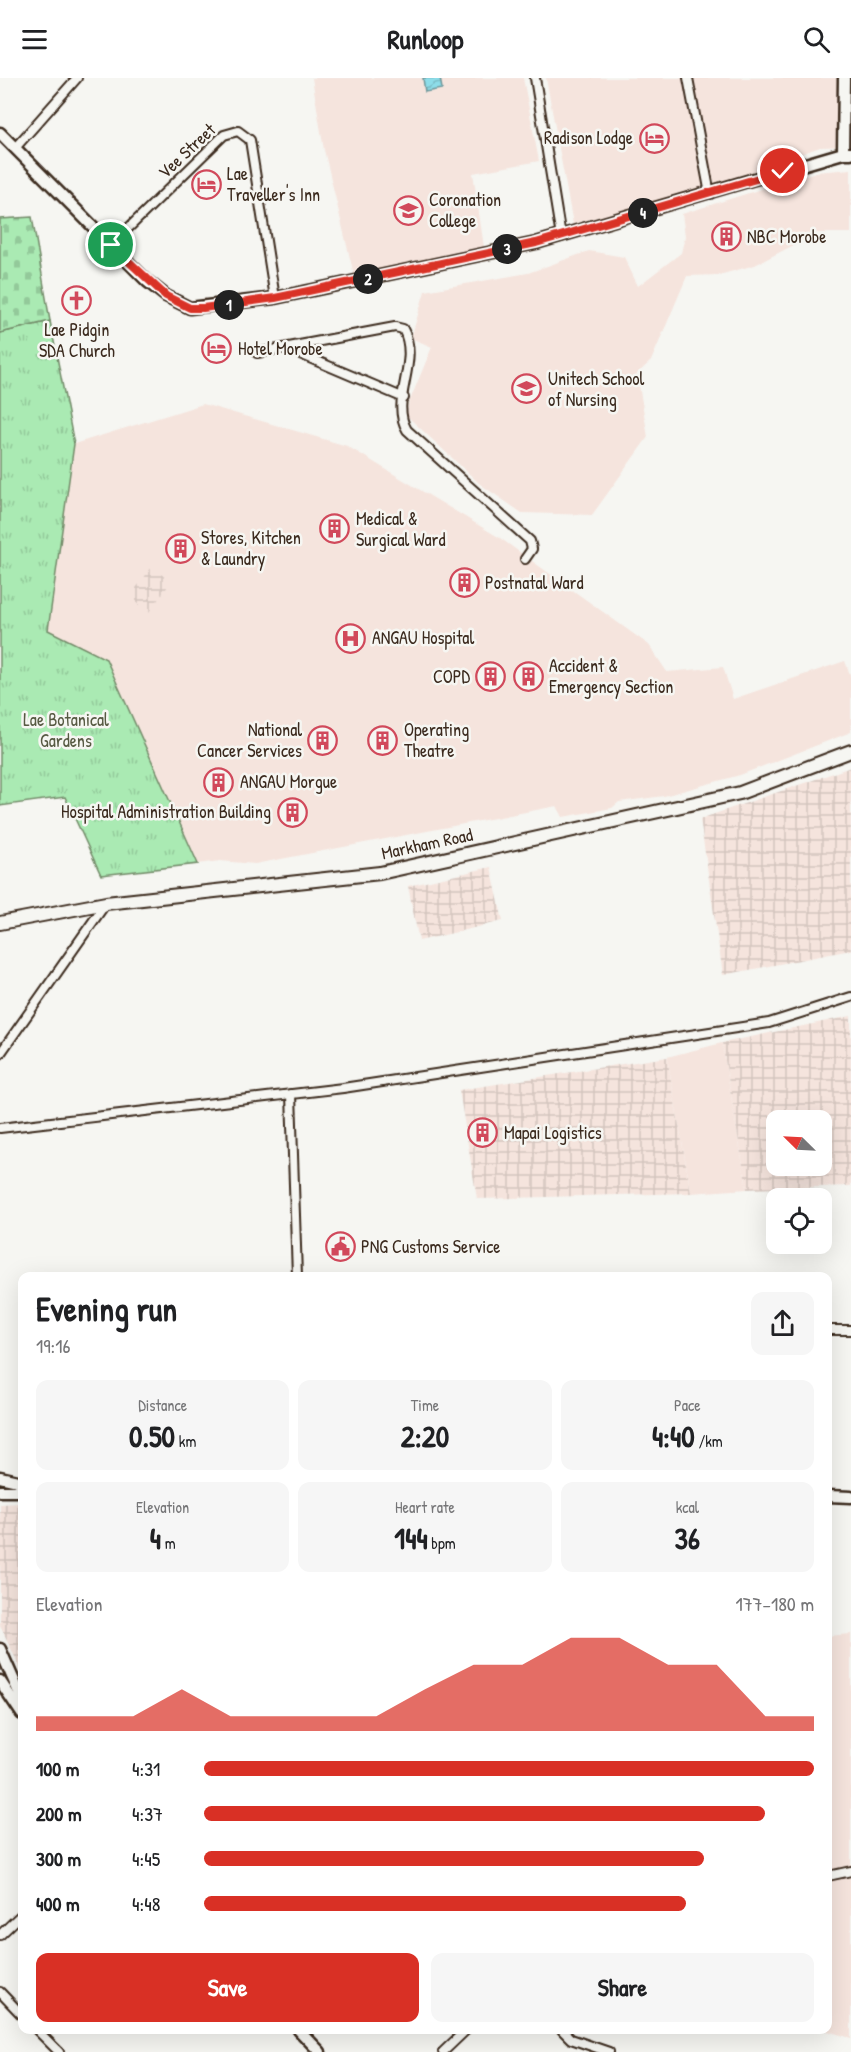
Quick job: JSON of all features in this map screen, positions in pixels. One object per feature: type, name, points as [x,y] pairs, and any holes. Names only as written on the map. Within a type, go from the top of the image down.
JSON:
[{"type":"main road","name":"Markham Road","points":[[0,923],[106,903],[380,873],[740,793],[851,751]]},
{"type":"street","points":[[15,148],[77,78]]},
{"type":"street","points":[[535,78],[561,237]]},
{"type":"street","points":[[688,78],[710,194]]},
{"type":"street","points":[[0,133],[111,245],[166,296],[190,308],[275,298],[561,237],[847,153],[844,78]]},
{"type":"street","name":"Vee Street","points":[[111,245],[224,135],[238,131],[250,140],[275,298]]},
{"type":"street","points":[[256,353],[395,327],[403,329],[409,340],[410,357],[401,420],[407,430],[530,541],[532,549],[525,560]]},
{"type":"street","points":[[285,348],[404,398]]},
{"type":"street","points":[[0,1054],[106,903]]},
{"type":"street","points":[[0,1128],[291,1094],[769,1023],[851,997]]},
{"type":"street","points":[[291,1094],[297,1272]]},
{"type":"street","points":[[832,1330],[851,1330]]},
{"type":"street","points":[[0,1477],[18,1481]]},
{"type":"street","points":[[0,1491],[18,1491]]},
{"type":"street","points":[[832,1496],[851,1497]]},
{"type":"street","points":[[0,1649],[18,1690]]},
{"type":"street","points":[[0,1681],[18,1708]]},
{"type":"street","points":[[832,1875],[851,1871]]},
{"type":"street","points":[[0,1935],[18,1918]]},
{"type":"street","points":[[0,1992],[18,2011]]},
{"type":"street","points":[[41,2034],[59,2052]]},
{"type":"street","points":[[303,2034],[320,2052]]},
{"type":"street","points":[[443,2052],[462,2034]]},
{"type":"street","points":[[566,2034],[571,2039],[609,2052]]},
{"type":"shaded area","name":"Coronation College","points":[[312,78],[523,78],[539,161],[473,173],[484,247],[354,275],[324,150]]},
{"type":"shaded area","points":[[546,78],[851,78],[851,146],[820,147],[724,182],[573,224]]},
{"type":"shaded area","name":"Unitech School of Nursing","points":[[851,169],[851,233],[817,233],[755,265],[719,275],[687,276],[651,361],[637,374],[648,437],[592,515],[522,513],[480,484],[407,416],[408,405],[432,347],[411,338],[425,291],[528,273],[589,251],[624,257],[638,286],[681,253],[685,236],[682,214],[816,172]]},
{"type":"shaded area","name":"ANGAU Hospital","points":[[203,404],[347,446],[500,538],[649,645],[667,672],[723,667],[733,699],[845,661],[851,677],[851,732],[740,775],[664,796],[619,802],[612,808],[563,817],[557,806],[255,864],[220,861],[198,864],[106,659],[48,630],[74,444]]},
{"type":"shaded area","points":[[152,567],[171,582],[149,612],[136,603],[136,588]]},
{"type":"shaded area","points":[[851,767],[851,950],[723,975],[700,819]]},
{"type":"shaded area","points":[[491,867],[503,921],[419,941],[408,886]]},
{"type":"shaded area","points":[[851,1016],[851,1186],[747,1189],[722,1043]]},
{"type":"shaded area","points":[[722,1043],[747,1189],[691,1193],[667,1057]]},
{"type":"shaded area","points":[[667,1057],[691,1193],[477,1199],[459,1090]]},
{"type":"shaded area","points":[[18,1503],[18,1663],[0,1625],[0,1504]]},
{"type":"shaded area","points":[[851,1634],[851,2038],[832,2032],[832,1636]]},
{"type":"green space","points":[[32,217],[50,321],[0,333],[0,219]]},
{"type":"green space","name":"Lae Botanical Gardens","points":[[50,321],[74,444],[48,630],[106,659],[198,864],[101,875],[65,797],[0,806],[0,333]]},
{"type":"water","points":[[423,78],[440,78],[442,89],[425,92]]},
{"type":"place","name":"Radison Lodge","points":[[654,138]]},
{"type":"place","name":"Lae Traveller's Inn","points":[[206,184]]},
{"type":"place","name":"Coronation College","points":[[408,210]]},
{"type":"place","name":"NBC Morobe","points":[[726,237]]},
{"type":"place","name":"Lae Pidgin SDA Church","points":[[77,301]]},
{"type":"place","name":"Hotel Morobe","points":[[217,349]]},
{"type":"place","name":"Unitech School of Nursing","points":[[527,389]]},
{"type":"place","name":"Medical & Surgical Ward","points":[[335,529]]},
{"type":"place","name":"Stores, Kitchen & Laundry","points":[[180,548]]},
{"type":"place","name":"Postnatal Ward","points":[[464,583]]},
{"type":"place","name":"ANGAU Hospital","points":[[351,638]]},
{"type":"place","name":"Accident & Emergency Section","points":[[528,676]]},
{"type":"place","name":"COPD","points":[[491,677]]},
{"type":"place","name":"National Cancer Services","points":[[323,740]]},
{"type":"place","name":"Operating Theatre","points":[[383,740]]},
{"type":"place","name":"ANGAU Morgue","points":[[219,782]]},
{"type":"place","name":"Hospital Administration Building","points":[[292,812]]},
{"type":"place","name":"Mapai Logistics","points":[[483,1133]]},
{"type":"place","name":"PNG Customs Service","points":[[340,1247]]},
{"type":"route","points":[[111,245],[147,281],[166,296],[190,308],[203,308],[275,298],[536,243],[783,171]]}]
